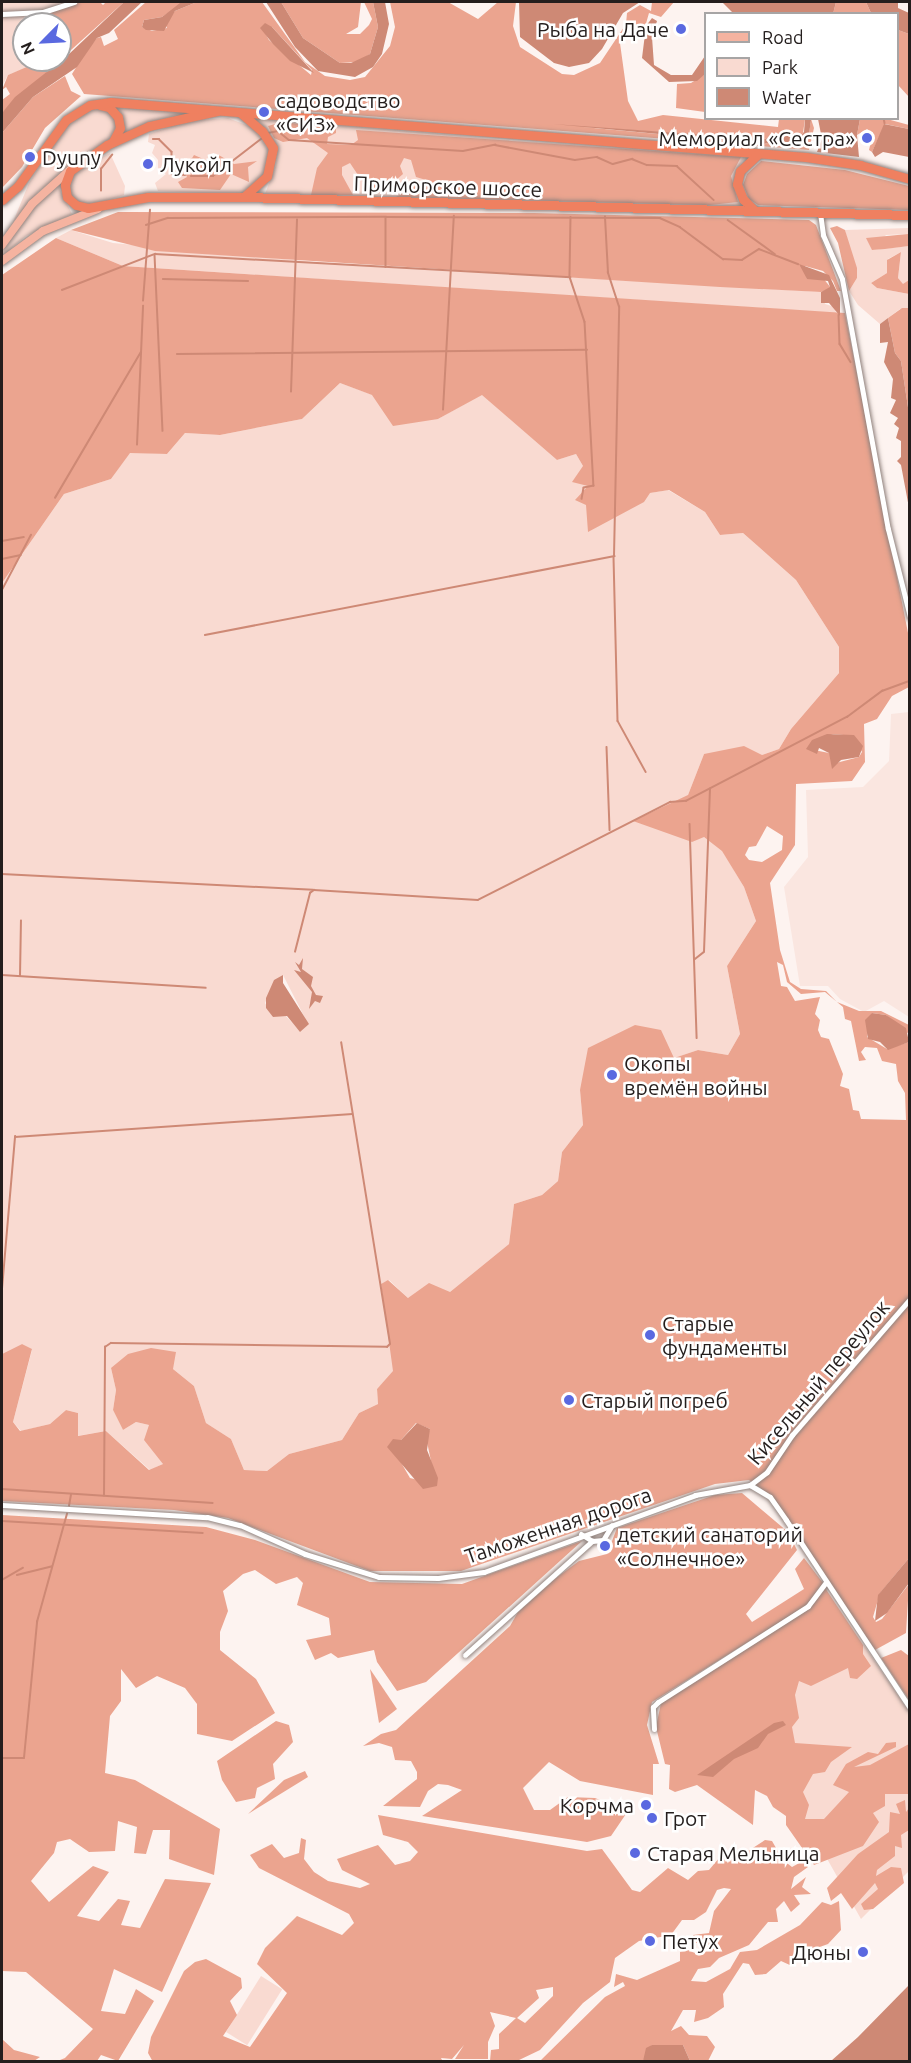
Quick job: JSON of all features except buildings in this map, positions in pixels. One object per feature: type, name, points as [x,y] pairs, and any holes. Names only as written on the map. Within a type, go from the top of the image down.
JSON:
[{"type":"highway","points":[[2,200],[18,186],[51,137],[77,111],[111,102],[758,154],[860,165],[909,179]]},
{"type":"highway","points":[[77,111],[102,105],[114,110],[120,128],[112,142]]},
{"type":"highway","points":[[107,206],[81,207],[68,197],[66,179],[78,164],[112,142],[149,126],[217,111]]},
{"type":"highway","points":[[240,113],[262,131],[273,148],[267,176],[244,197]]},
{"type":"highway","points":[[755,212],[743,199],[736,184],[744,166],[758,154]]},
{"type":"highway","name":"Приморское шоссе","points":[[107,206],[148,197],[244,197],[909,215]]},
{"type":"main road","points":[[2,245],[32,204],[78,164]]},
{"type":"main road","name":"Приморское шоссе","points":[[2,261],[43,231],[107,206]]},
{"type":"street","points":[[2,14],[43,12],[74,2]]},
{"type":"street","points":[[820,213],[823,235],[842,279],[864,384],[888,529],[909,616]]},
{"type":"street","name":"Кисельный переулок","points":[[750,1485],[767,1472],[792,1435],[909,1299]]},
{"type":"street","points":[[750,1485],[770,1497],[909,1708]]},
{"type":"street","name":"Таможенная дорога","points":[[2,1505],[207,1517],[240,1525],[305,1554],[385,1577],[468,1576],[695,1495],[750,1485]]},
{"type":"street","points":[[465,1655],[592,1541],[608,1535],[612,1524]]},
{"type":"street","points":[[581,1534],[592,1541]]},
{"type":"street","points":[[654,1729],[653,1707],[658,1702],[808,1606],[826,1582]]},
{"type":"shaded area","points":[[74,2],[100,2],[103,5],[106,2],[124,2],[72,49],[72,12],[51,12]]},
{"type":"shaded area","points":[[146,2],[184,2],[162,17],[144,20],[142,27],[152,31],[167,28],[165,23],[175,11],[197,2],[262,2],[305,62],[325,76],[350,80],[365,77],[390,46],[395,27],[390,2],[448,2],[478,19],[498,2],[516,2],[513,26],[520,47],[562,74],[574,75],[600,63],[626,24],[627,13],[640,5],[651,11],[652,2],[674,2],[661,17],[649,13],[643,34],[635,29],[619,36],[628,101],[638,121],[663,115],[778,127],[779,120],[805,120],[803,133],[798,138],[777,134],[765,139],[583,127],[764,144],[775,141],[792,146],[808,141],[811,120],[814,128],[809,150],[84,94],[72,74],[97,38],[101,37],[104,46],[118,39],[114,30]],"holes":[[[272,27],[312,70],[311,75],[269,40],[264,31]]]},
{"type":"shaded area","points":[[281,2],[361,2],[358,27],[346,34],[360,34],[372,19],[364,2],[373,2],[378,27],[370,54],[358,62],[340,63],[303,38]]},
{"type":"shaded area","points":[[836,2],[866,2],[871,12],[834,12]]},
{"type":"shaded area","points":[[899,30],[909,34],[909,97],[899,86]]},
{"type":"shaded area","points":[[15,72],[47,72],[2,113],[2,100],[10,94],[6,87],[2,90],[8,75]]},
{"type":"shaded area","points":[[704,75],[704,112],[676,108],[677,84],[691,83]]},
{"type":"shaded area","points":[[65,76],[71,91],[81,96],[45,128],[22,167],[2,188],[2,133],[33,97]]},
{"type":"shaded area","points":[[860,120],[891,120],[909,125],[909,129],[885,124],[872,152],[869,150],[873,133],[867,129],[857,135]]},
{"type":"shaded area","points":[[282,122],[336,128],[336,133],[328,137],[327,144],[351,145],[358,140],[356,130],[741,157],[731,176],[738,202],[710,205],[396,197],[426,180],[416,177],[411,160],[404,158],[400,166],[403,174],[380,194],[362,181],[350,163],[342,167],[342,175],[353,195],[311,195],[317,168],[328,153],[307,138],[283,142],[274,138],[268,126]]},
{"type":"shaded area","points":[[217,154],[234,164],[257,161],[248,167],[249,182],[231,174],[220,190],[182,188],[178,182],[187,177],[184,171],[194,155],[208,161]]},
{"type":"shaded area","points":[[761,161],[845,170],[909,186],[909,210],[758,205],[749,199],[743,185],[747,174]]},
{"type":"shaded area","points":[[118,212],[534,213],[809,220],[816,225],[841,291],[837,291],[833,281],[823,271],[805,266],[807,279],[823,278],[831,288],[821,292],[720,287],[155,251],[71,230]]},
{"type":"shaded area","points":[[837,226],[845,230],[857,268],[857,278],[849,291],[838,243],[830,228]]},
{"type":"shaded area","points":[[908,234],[909,246],[885,249],[872,250],[866,238]]},
{"type":"shaded area","points":[[56,238],[123,266],[845,313],[909,638],[909,687],[892,696],[877,719],[864,724],[865,762],[852,781],[796,784],[795,845],[770,883],[780,950],[790,982],[801,989],[826,991],[837,1002],[859,1011],[881,1011],[909,1025],[909,1034],[886,1015],[872,1013],[867,1037],[887,1049],[909,1042],[909,1558],[880,1593],[873,1617],[876,1622],[882,1619],[909,1584],[906,1633],[875,1650],[771,1496],[749,1480],[715,1484],[461,1571],[370,1571],[228,1518],[174,1510],[2,1501],[2,1354],[22,1344],[32,1349],[13,1422],[20,1431],[50,1424],[66,1410],[78,1413],[78,1436],[106,1431],[149,1470],[163,1464],[144,1440],[149,1425],[136,1422],[123,1430],[113,1410],[116,1390],[111,1368],[128,1354],[151,1348],[176,1352],[173,1369],[194,1386],[206,1423],[231,1439],[244,1470],[267,1471],[289,1454],[342,1440],[359,1413],[378,1404],[377,1389],[393,1371],[381,1284],[388,1280],[408,1298],[429,1283],[450,1292],[509,1244],[514,1204],[542,1195],[558,1181],[562,1152],[583,1125],[580,1090],[588,1048],[635,1025],[661,1030],[674,1058],[698,1050],[728,1055],[740,1034],[727,966],[756,921],[744,887],[722,851],[704,837],[692,842],[633,821],[688,795],[704,754],[744,746],[762,755],[779,749],[791,729],[839,673],[839,647],[796,580],[743,533],[720,535],[705,512],[669,490],[650,493],[644,502],[588,532],[586,505],[575,500],[588,486],[572,482],[583,466],[576,454],[557,460],[482,395],[438,419],[393,426],[372,395],[340,383],[302,419],[220,435],[185,433],[167,454],[130,453],[111,479],[64,494],[2,583],[2,275]],"holes":[[[833,734],[854,736],[862,752],[859,757],[836,763],[829,753],[809,749],[812,742]],[[767,826],[783,836],[782,850],[762,862],[749,860],[745,855],[749,847],[756,846]],[[777,962],[783,965],[787,982],[801,994],[825,992],[843,1007],[845,1019],[851,1021],[859,1061],[866,1060],[861,1052],[865,1047],[877,1048],[882,1061],[896,1064],[898,1081],[905,1093],[906,1120],[861,1119],[859,1111],[853,1110],[849,1089],[840,1086],[843,1074],[829,1039],[821,1037],[818,1030],[820,1020],[815,1014],[820,997],[795,1001],[787,987],[781,986]],[[416,1423],[430,1429],[426,1437],[432,1466],[418,1480],[410,1478],[399,1459],[401,1440]]]},
{"type":"shaded area","points":[[901,252],[898,278],[903,284],[909,280],[909,294],[877,288],[871,283],[887,273],[887,260]]},
{"type":"shaded area","points":[[902,308],[909,308],[909,414],[901,361],[895,353],[888,318]]},
{"type":"shaded area","points":[[909,712],[909,1017],[884,1001],[864,1012],[840,999],[828,986],[800,986],[784,887],[808,857],[806,790],[863,787],[889,761],[891,714]]},
{"type":"shaded area","points":[[742,1493],[788,1532],[797,1550],[746,1614],[752,1622],[804,1589],[795,1569],[804,1558],[823,1583],[807,1605],[652,1702],[647,1725],[659,1764],[653,1764],[653,1795],[580,1781],[549,1762],[523,1788],[534,1810],[550,1810],[568,1797],[595,1798],[628,1811],[611,1836],[587,1842],[422,1816],[462,1790],[448,1785],[438,1784],[428,1791],[420,1807],[383,1806],[417,1779],[417,1772],[411,1761],[395,1760],[392,1747],[379,1743],[363,1746],[381,1734],[396,1730],[510,1626],[518,1612],[556,1578],[579,1561],[607,1554],[617,1528],[715,1495]]},
{"type":"shaded area","points":[[2,1515],[206,1527],[255,1540],[370,1582],[462,1584],[582,1541],[426,1682],[397,1691],[377,1662],[374,1650],[338,1658],[331,1653],[315,1660],[306,1640],[331,1635],[329,1618],[297,1605],[303,1583],[297,1577],[276,1584],[255,1570],[243,1574],[223,1591],[228,1611],[220,1632],[220,1650],[256,1679],[275,1713],[232,1741],[197,1734],[197,1704],[185,1688],[157,1676],[136,1688],[121,1669],[121,1701],[110,1716],[105,1773],[135,1780],[220,1829],[214,1875],[169,1859],[170,1830],[153,1830],[146,1854],[134,1853],[137,1827],[118,1821],[115,1851],[89,1852],[70,1839],[57,1842],[54,1853],[31,1881],[49,1902],[93,1866],[109,1872],[77,1916],[99,1921],[118,1899],[130,1901],[121,1925],[140,1928],[165,1879],[211,1883],[162,1992],[114,1969],[101,2011],[125,2014],[136,1989],[154,2001],[118,2061],[101,2055],[97,2061],[55,2062],[65,2058],[93,2029],[26,1972],[2,1971]]},
{"type":"shaded area","points":[[825,1588],[863,1645],[863,1654],[871,1666],[857,1679],[850,1678],[848,1668],[811,1686],[799,1681],[795,1695],[799,1718],[792,1727],[795,1743],[852,1747],[831,1762],[825,1772],[813,1774],[803,1792],[809,1805],[805,1819],[824,1819],[849,1792],[833,1785],[846,1764],[868,1752],[878,1754],[886,1743],[896,1742],[896,1747],[854,1767],[870,1765],[909,1744],[909,1794],[885,1794],[885,1806],[873,1813],[879,1822],[863,1846],[814,1865],[786,1825],[786,1816],[773,1807],[767,1796],[755,1790],[753,1825],[697,1785],[675,1792],[669,1789],[670,1765],[665,1764],[656,1727],[661,1703],[809,1609]]},
{"type":"shaded area","points":[[901,1650],[909,1656],[909,1700],[881,1658]]},
{"type":"shaded area","points":[[370,1669],[397,1709],[379,1723]]},
{"type":"shaded area","points":[[276,1721],[289,1725],[293,1742],[273,1764],[275,1779],[257,1788],[255,1798],[236,1802],[222,1780],[217,1761]]},
{"type":"shaded area","points":[[305,1771],[308,1777],[248,1814],[284,1780]]},
{"type":"shaded area","points":[[905,1800],[906,1812],[909,1808],[909,1830],[901,1835],[902,1848],[895,1846],[895,1856],[877,1870],[876,1876],[891,1867],[901,1868],[904,1883],[873,1909],[864,1910],[861,1904],[878,1889],[875,1883],[852,1909],[841,1893],[831,1901],[827,1888],[858,1854],[889,1832],[890,1812],[900,1814],[896,1804]]},
{"type":"shaded area","points":[[378,1815],[587,1851],[602,1849],[632,1890],[640,1892],[668,1868],[688,1880],[698,1871],[709,1870],[720,1857],[742,1855],[765,1840],[772,1841],[783,1860],[792,1867],[803,1861],[808,1867],[794,1877],[791,1889],[806,1877],[802,1887],[811,1894],[794,1895],[800,1904],[791,1912],[784,1901],[776,1909],[778,1922],[768,1922],[749,1945],[719,1958],[710,1967],[698,1969],[691,1981],[706,1982],[730,1969],[740,1952],[757,1950],[800,1925],[822,1902],[831,1905],[839,1901],[841,1930],[828,1944],[800,1954],[792,1966],[781,1961],[766,1974],[755,1975],[749,1964],[743,1963],[723,1994],[724,2007],[708,2018],[694,2022],[696,2010],[683,2010],[671,2031],[681,2026],[689,2035],[707,2036],[715,2047],[708,2061],[690,2061],[683,2045],[652,2045],[643,2061],[540,2061],[605,1997],[625,1986],[623,1982],[614,1987],[616,1974],[637,1980],[680,1961],[680,1952],[688,1950],[697,1954],[705,1945],[693,1942],[693,1935],[709,1933],[714,1911],[731,1889],[724,1888],[717,1890],[706,1912],[694,1920],[682,1920],[671,1935],[639,1941],[615,1958],[610,1982],[583,2003],[540,2050],[517,2061],[490,2061],[491,2050],[499,2049],[499,2034],[516,2018],[490,2012],[495,2026],[488,2042],[488,2059],[455,2059],[464,2045],[452,2059],[441,2058],[443,2062],[153,2062],[148,2053],[151,2037],[184,1971],[195,1962],[206,1959],[241,1978],[242,1988],[230,2001],[237,2015],[223,2036],[250,2047],[287,1993],[257,1964],[265,1948],[297,1916],[342,1935],[354,1923],[349,1914],[259,1868],[250,1855],[272,1844],[284,1858],[299,1853],[301,1838],[306,1840],[304,1859],[314,1872],[328,1881],[360,1888],[370,1884],[342,1870],[337,1859],[378,1845],[395,1865],[410,1861],[418,1852],[408,1842],[383,1835]],"holes":[[[553,1987],[553,1996],[525,2023],[517,2018],[539,1998],[536,1990]]]},
{"type":"shaded area","points":[[2,2039],[14,2050],[40,2057],[34,2061],[2,2061]]},
{"type":"green space","points":[[2,2],[74,2],[36,12],[12,12],[12,72],[16,72],[8,75],[2,86]]},
{"type":"green space","points":[[119,107],[170,111],[181,113],[126,132]]},
{"type":"green space","points":[[103,108],[112,112],[117,125],[109,139],[39,191],[13,222],[29,183],[61,132],[82,113]]},
{"type":"green space","points":[[252,117],[506,140],[746,155],[736,171],[742,208],[265,194],[276,165],[277,149]]},
{"type":"green space","points":[[228,118],[254,128],[270,153],[268,169],[246,195],[158,191],[155,183],[166,174],[158,170],[158,160],[152,153],[155,145],[148,142],[149,134],[186,121]]},
{"type":"green space","points":[[110,153],[125,186],[124,195],[91,206],[80,204],[70,195],[70,181],[77,170]]},
{"type":"green space","points":[[58,186],[72,214],[26,236],[2,256],[4,247],[35,206]]},
{"type":"green space","points":[[909,228],[909,234],[886,235],[872,250],[909,246],[908,283],[903,285],[898,278],[901,252],[888,259],[887,273],[871,283],[877,288],[909,294],[909,308],[900,309],[880,324],[858,305],[849,291],[857,278],[845,230]]},
{"type":"green space","points":[[71,230],[113,243],[316,262],[821,292],[825,304],[835,307],[836,313],[123,266],[56,238]]},
{"type":"green space","points":[[340,383],[438,419],[482,394],[557,460],[576,454],[583,466],[650,493],[668,490],[705,512],[720,535],[743,533],[796,580],[839,647],[839,673],[791,729],[779,749],[762,755],[704,754],[688,795],[704,837],[722,850],[744,887],[756,921],[727,966],[740,1034],[728,1055],[698,1050],[580,1090],[583,1125],[562,1152],[558,1181],[542,1195],[514,1204],[509,1244],[450,1292],[408,1298],[389,1280],[381,1284],[394,1371],[377,1389],[378,1404],[359,1413],[342,1440],[289,1454],[267,1471],[244,1470],[231,1439],[206,1423],[194,1386],[173,1369],[111,1368],[116,1390],[113,1410],[123,1430],[136,1422],[149,1425],[163,1464],[150,1470],[106,1431],[77,1436],[78,1413],[66,1410],[50,1424],[21,1431],[13,1422],[32,1350],[22,1344],[2,1354],[2,583],[64,494],[111,479],[130,452],[167,454],[185,433],[220,435],[302,419]],"holes":[[[283,975],[307,1022],[297,1028],[284,1014],[273,1017],[265,1003],[274,982]]]},
{"type":"green space","points":[[826,1589],[909,1712],[909,1871],[861,1919],[799,1809],[730,1662],[810,1610]]},
{"type":"green space","points":[[261,1976],[282,1989],[247,2045],[226,2032]]},
{"type":"water","points":[[124,2],[142,2],[109,33],[97,38],[77,67],[72,70],[72,51]]},
{"type":"water","points":[[197,2],[175,11],[164,31],[146,30],[142,27],[144,20],[162,17],[180,3]]},
{"type":"water","points":[[266,2],[281,2],[303,38],[340,63],[351,63],[370,54],[378,27],[373,2],[385,2],[389,24],[382,54],[373,67],[355,77],[318,71],[295,47]]},
{"type":"water","points":[[519,2],[640,2],[623,13],[602,49],[589,63],[569,67],[554,63],[520,37]]},
{"type":"water","points":[[722,2],[836,2],[834,12],[732,12]]},
{"type":"water","points":[[866,2],[898,3],[898,8],[909,13],[909,34],[899,30],[899,12],[871,12]]},
{"type":"water","points":[[652,18],[657,21],[652,37],[654,65],[671,75],[692,75],[704,57],[704,75],[697,81],[669,82],[642,58],[646,26]]},
{"type":"water","points":[[265,23],[272,27],[314,73],[290,61],[273,44],[260,28]]},
{"type":"water","points":[[47,72],[70,72],[33,97],[2,133],[2,113],[15,97]]},
{"type":"water","points":[[805,120],[811,120],[808,141],[792,146],[775,141],[764,144],[553,124],[765,139],[777,134],[798,138],[804,132]]},
{"type":"water","points":[[818,120],[860,120],[857,135],[859,157],[817,152],[822,139]]},
{"type":"water","points":[[884,124],[909,129],[909,157],[883,152],[875,157],[872,152]]},
{"type":"water","points":[[799,264],[829,275],[840,298],[840,316],[829,303],[821,303],[821,292],[830,287],[828,281],[807,279]]},
{"type":"water","points":[[888,318],[895,353],[901,361],[909,414],[909,508],[901,465],[897,461],[901,457],[901,441],[896,438],[899,428],[894,424],[898,418],[890,413],[896,400],[891,398],[893,379],[884,362],[888,342],[880,343],[880,324]]},
{"type":"water","points":[[827,734],[854,735],[863,746],[859,757],[841,760],[832,769],[829,753],[819,748],[817,754],[806,749],[812,740]]},
{"type":"water","points":[[303,958],[302,969],[313,977],[311,986],[316,995],[323,996],[320,1003],[315,1001],[309,1009],[312,992],[294,970],[301,972],[295,962],[299,965]]},
{"type":"water","points":[[283,975],[283,983],[309,1024],[300,1032],[287,1016],[273,1017],[266,1008],[266,998],[274,980]]},
{"type":"water","points":[[872,1013],[886,1015],[906,1028],[909,1042],[888,1050],[880,1042],[868,1039],[865,1020]]},
{"type":"water","points":[[417,1423],[430,1429],[427,1450],[438,1478],[437,1486],[423,1489],[387,1447],[393,1439],[401,1440]]},
{"type":"water","points":[[909,1558],[909,1583],[887,1613],[875,1621],[878,1595]]},
{"type":"water","points":[[783,1721],[786,1725],[768,1734],[758,1748],[734,1759],[713,1777],[697,1775],[774,1723]]},
{"type":"water","points":[[909,1985],[909,2061],[831,2061],[858,2037]]},
{"type":"water","points":[[652,2045],[683,2045],[690,2061],[643,2061],[646,2048]]},
{"type":"waterway","points":[[268,133],[278,131],[289,140],[463,151],[495,145],[575,160],[597,157],[613,164],[632,159],[647,165],[677,166],[714,200]]},
{"type":"waterway","points":[[153,139],[159,139],[172,152],[172,174],[185,175]]},
{"type":"waterway","points":[[191,176],[213,176],[261,139]]},
{"type":"waterway","points":[[101,191],[101,169],[112,155]]},
{"type":"waterway","points":[[143,301],[150,210]]},
{"type":"waterway","points":[[443,410],[454,216]]},
{"type":"waterway","points":[[386,217],[660,218],[680,227],[723,259],[742,260],[759,249],[798,264]]},
{"type":"waterway","points":[[146,225],[168,218],[386,217],[386,267]]},
{"type":"waterway","points":[[571,217],[570,277],[585,322],[594,486],[584,488],[582,499]]},
{"type":"waterway","points":[[205,635],[614,556],[619,307],[608,273],[605,217]]},
{"type":"waterway","points":[[291,392],[297,220]]},
{"type":"waterway","points":[[728,220],[775,254]]},
{"type":"waterway","points":[[62,290],[155,254],[570,277]]},
{"type":"waterway","points":[[155,255],[163,431]]},
{"type":"waterway","points":[[163,279],[248,281]]},
{"type":"waterway","points":[[137,445],[143,306]]},
{"type":"waterway","points":[[839,315],[840,344],[851,362]]},
{"type":"waterway","points":[[177,354],[587,350]]},
{"type":"waterway","points":[[55,498],[141,352]]},
{"type":"waterway","points":[[2,590],[31,535]]},
{"type":"waterway","points":[[2,541],[24,537]]},
{"type":"waterway","points":[[2,559],[21,555]]},
{"type":"waterway","points":[[614,557],[618,721],[646,772]]},
{"type":"waterway","points":[[295,952],[310,893],[314,890],[478,900],[670,802],[686,801],[847,717],[882,691],[910,681]]},
{"type":"waterway","points":[[607,747],[610,830]]},
{"type":"waterway","points":[[695,959],[704,952],[710,789]]},
{"type":"waterway","points":[[690,824],[697,1038]]},
{"type":"waterway","points":[[2,874],[313,890]]},
{"type":"waterway","points":[[20,976],[21,921]]},
{"type":"waterway","points":[[2,975],[206,988]]},
{"type":"waterway","points":[[104,1496],[105,1347],[111,1343],[387,1347],[390,1344],[341,1043]]},
{"type":"waterway","points":[[2,1289],[15,1137],[352,1114]]},
{"type":"waterway","points":[[2,1489],[213,1503]]},
{"type":"waterway","points":[[69,1506],[71,1495]]},
{"type":"waterway","points":[[2,1758],[24,1758],[37,1622],[67,1514]]},
{"type":"waterway","points":[[2,1521],[203,1533]]},
{"type":"waterway","points":[[17,1575],[52,1566]]},
{"type":"waterway","points":[[2,1580],[23,1568]]},
{"type":"place","name":"Рыба на Даче","points":[[681,29]]},
{"type":"place","name":"садоводство «СИЗ»","points":[[264,112]]},
{"type":"place","name":"Мемориал «Сестра»","points":[[867,138]]},
{"type":"place","name":"Dyuny","points":[[30,157]]},
{"type":"place","name":"Лукойл","points":[[148,164]]},
{"type":"place","name":"Окопы времён войны","points":[[612,1075]]},
{"type":"place","name":"Старые фундаменты","points":[[650,1335]]},
{"type":"place","name":"Старый погреб","points":[[569,1400]]},
{"type":"place","name":"детский санаторий «Солнечное»","points":[[605,1546]]},
{"type":"place","name":"Корчма","points":[[646,1805]]},
{"type":"place","name":"Грот","points":[[652,1818]]},
{"type":"place","name":"Старая Мельница","points":[[635,1853]]},
{"type":"place","name":"Петух","points":[[650,1941]]},
{"type":"place","name":"Дюны","points":[[863,1952]]}]
